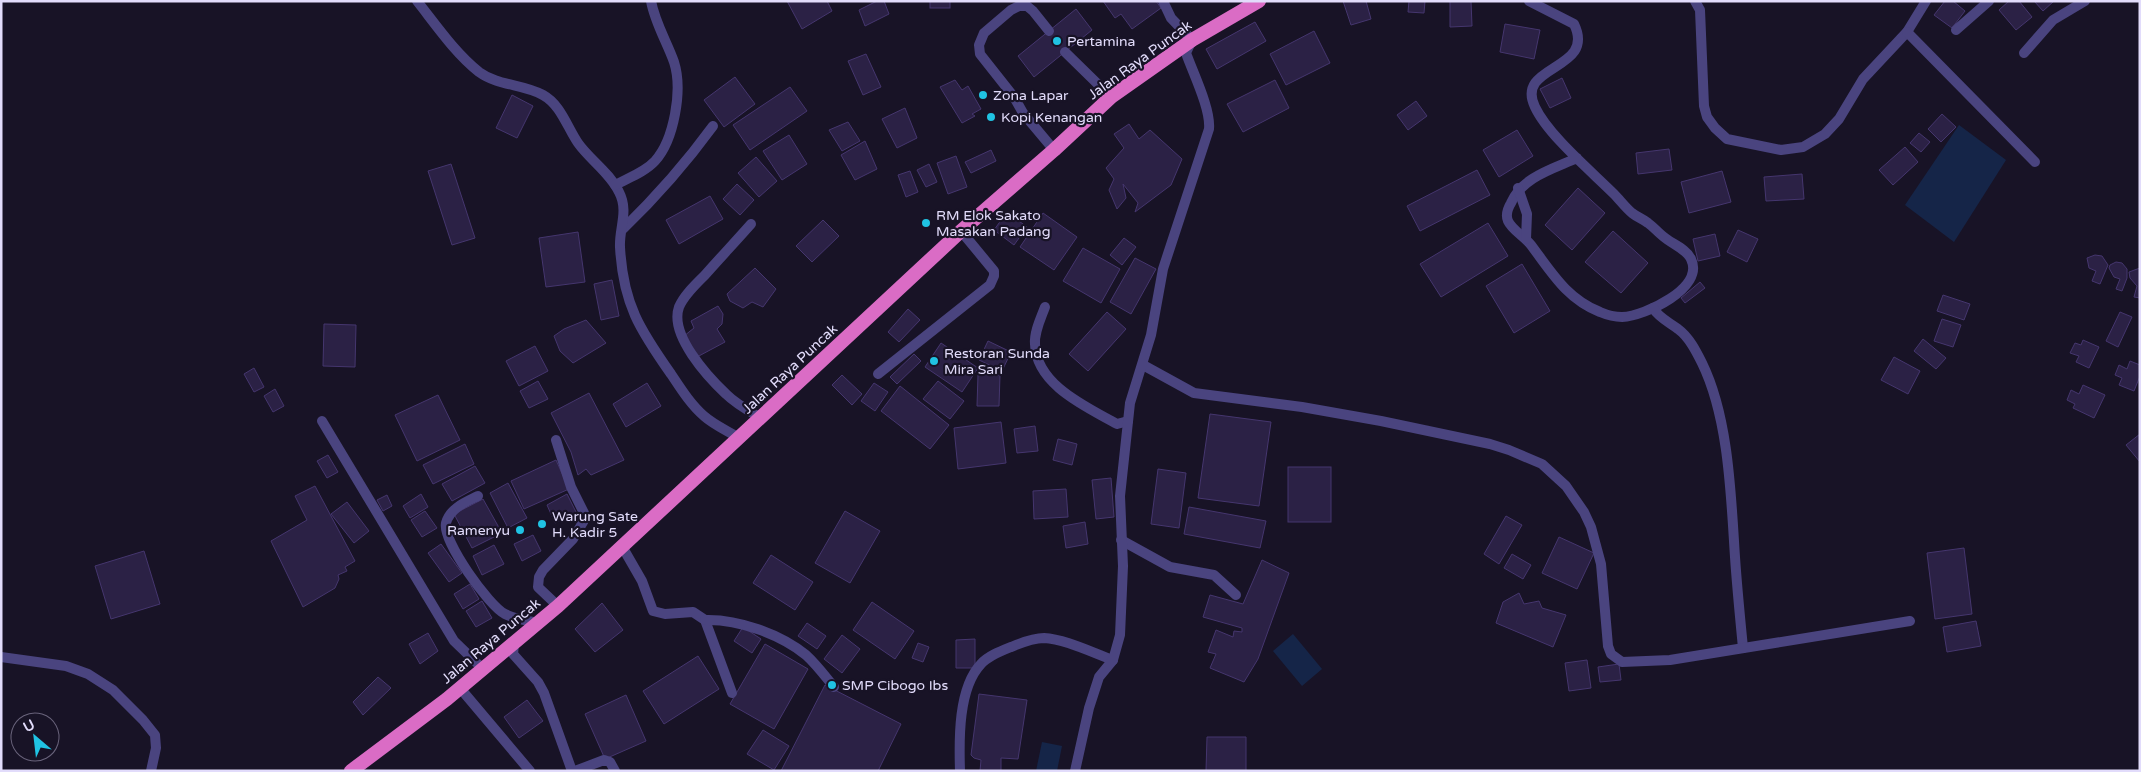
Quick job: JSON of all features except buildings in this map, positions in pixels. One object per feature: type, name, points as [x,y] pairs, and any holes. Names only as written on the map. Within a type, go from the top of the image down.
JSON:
[{"type":"highway","name":"Jalan Raya Puncak","points":[[354,769],[483,670],[538,624],[961,231],[1112,97],[1192,40],[1259,1]]},
{"type":"street","points":[[416,1],[459,53],[479,72],[497,81],[535,91],[551,100],[564,117],[578,142],[615,185],[620,193],[624,208],[620,246],[626,290],[632,313],[643,333],[690,400],[704,416],[739,438]]},
{"type":"street","points":[[615,185],[655,162],[665,144],[675,115],[678,93],[677,74],[651,1]]},
{"type":"street","points":[[1075,771],[1098,677],[1113,660],[1120,635],[1123,566],[1120,496],[1130,403],[1151,335],[1163,269],[1209,129],[1206,106],[1186,53],[1192,40],[1171,18],[1163,1]]},
{"type":"street","points":[[1529,1],[1574,24],[1579,39],[1576,51],[1571,57],[1543,74],[1536,83],[1532,100],[1546,124],[1629,211],[1647,222],[1666,239],[1686,252],[1691,259],[1693,269],[1690,282],[1676,294],[1653,308],[1622,317],[1601,313],[1578,302],[1563,287],[1526,239],[1508,222],[1509,206],[1518,188],[1530,180],[1577,158]]},
{"type":"street","points":[[1695,1],[1700,10],[1704,106],[1707,117],[1727,139],[1781,150],[1803,147],[1825,134],[1839,119],[1863,79],[1907,32],[1926,1]]},
{"type":"street","points":[[1956,30],[1989,1]]},
{"type":"street","points":[[2024,53],[2053,20],[2085,1]]},
{"type":"street","points":[[1049,31],[1027,6],[1019,6],[1011,10],[984,34],[979,45],[980,54],[1014,97],[1022,113],[1054,150]]},
{"type":"street","points":[[1907,32],[2035,162]]},
{"type":"street","points":[[1065,52],[1112,97]]},
{"type":"street","points":[[623,229],[664,188],[713,126]]},
{"type":"street","points":[[1518,188],[1527,214],[1526,239]]},
{"type":"street","points":[[751,224],[691,290],[679,308],[678,316],[680,331],[685,342],[703,369],[727,395],[760,418]]},
{"type":"street","points":[[878,374],[990,285],[994,271],[961,231]]},
{"type":"street","points":[[1046,307],[1037,328],[1034,343],[1037,356],[1047,374],[1064,392],[1095,412],[1117,424],[1128,421]]},
{"type":"street","points":[[1653,308],[1657,315],[1680,330],[1690,342],[1702,364],[1716,403],[1724,441],[1732,504],[1743,648]]},
{"type":"street","points":[[1143,365],[1194,393],[1302,407],[1381,421],[1490,444],[1542,464],[1566,486],[1584,512],[1591,527],[1601,564],[1608,646],[1615,658],[1622,662],[1670,660],[1910,621]]},
{"type":"street","points":[[322,421],[454,641],[483,670]]},
{"type":"street","points":[[556,440],[571,487],[586,517],[573,539],[542,570],[539,577],[538,587],[558,606]]},
{"type":"street","points":[[478,496],[459,506],[447,520],[446,531],[449,540],[468,573],[504,614],[538,624]]},
{"type":"street","points":[[1121,540],[1170,567],[1214,576],[1236,595]]},
{"type":"street","points":[[628,541],[623,548],[642,582],[653,611],[665,614],[694,612],[705,620],[732,692]]},
{"type":"street","points":[[705,620],[728,620],[754,628],[775,638],[806,656],[834,687]]},
{"type":"street","points":[[960,771],[959,732],[972,679],[980,664],[1005,650],[1036,639],[1045,638],[1057,640],[1113,660]]},
{"type":"street","points":[[514,644],[513,654],[538,682],[544,693],[574,771],[604,760],[610,762],[616,771]]},
{"type":"street","points":[[1,657],[66,666],[88,674],[113,690],[155,735],[156,748],[152,771]]},
{"type":"street","points":[[460,688],[530,771]]},
{"type":"water","points":[[1959,125],[2006,160],[1954,242],[1905,205]]},
{"type":"water","points":[[1293,634],[1322,669],[1302,686],[1273,651]]},
{"type":"water","points":[[1042,742],[1062,746],[1057,771],[1036,771]]},
{"type":"place","name":"Pertamina","points":[[1057,41]]},
{"type":"place","name":"Zona Lapar","points":[[983,95]]},
{"type":"place","name":"Kopi Kenangan","points":[[991,117]]},
{"type":"place","name":"RM Elok Sakato Masakan Padang","points":[[926,223]]},
{"type":"place","name":"Restoran Sunda Mira Sari","points":[[934,361]]},
{"type":"place","name":"Warung Sate H. Kadir 5","points":[[542,524]]},
{"type":"place","name":"Ramenyu","points":[[520,530]]},
{"type":"place","name":"SMP Cibogo Ibs","points":[[832,685]]}]
